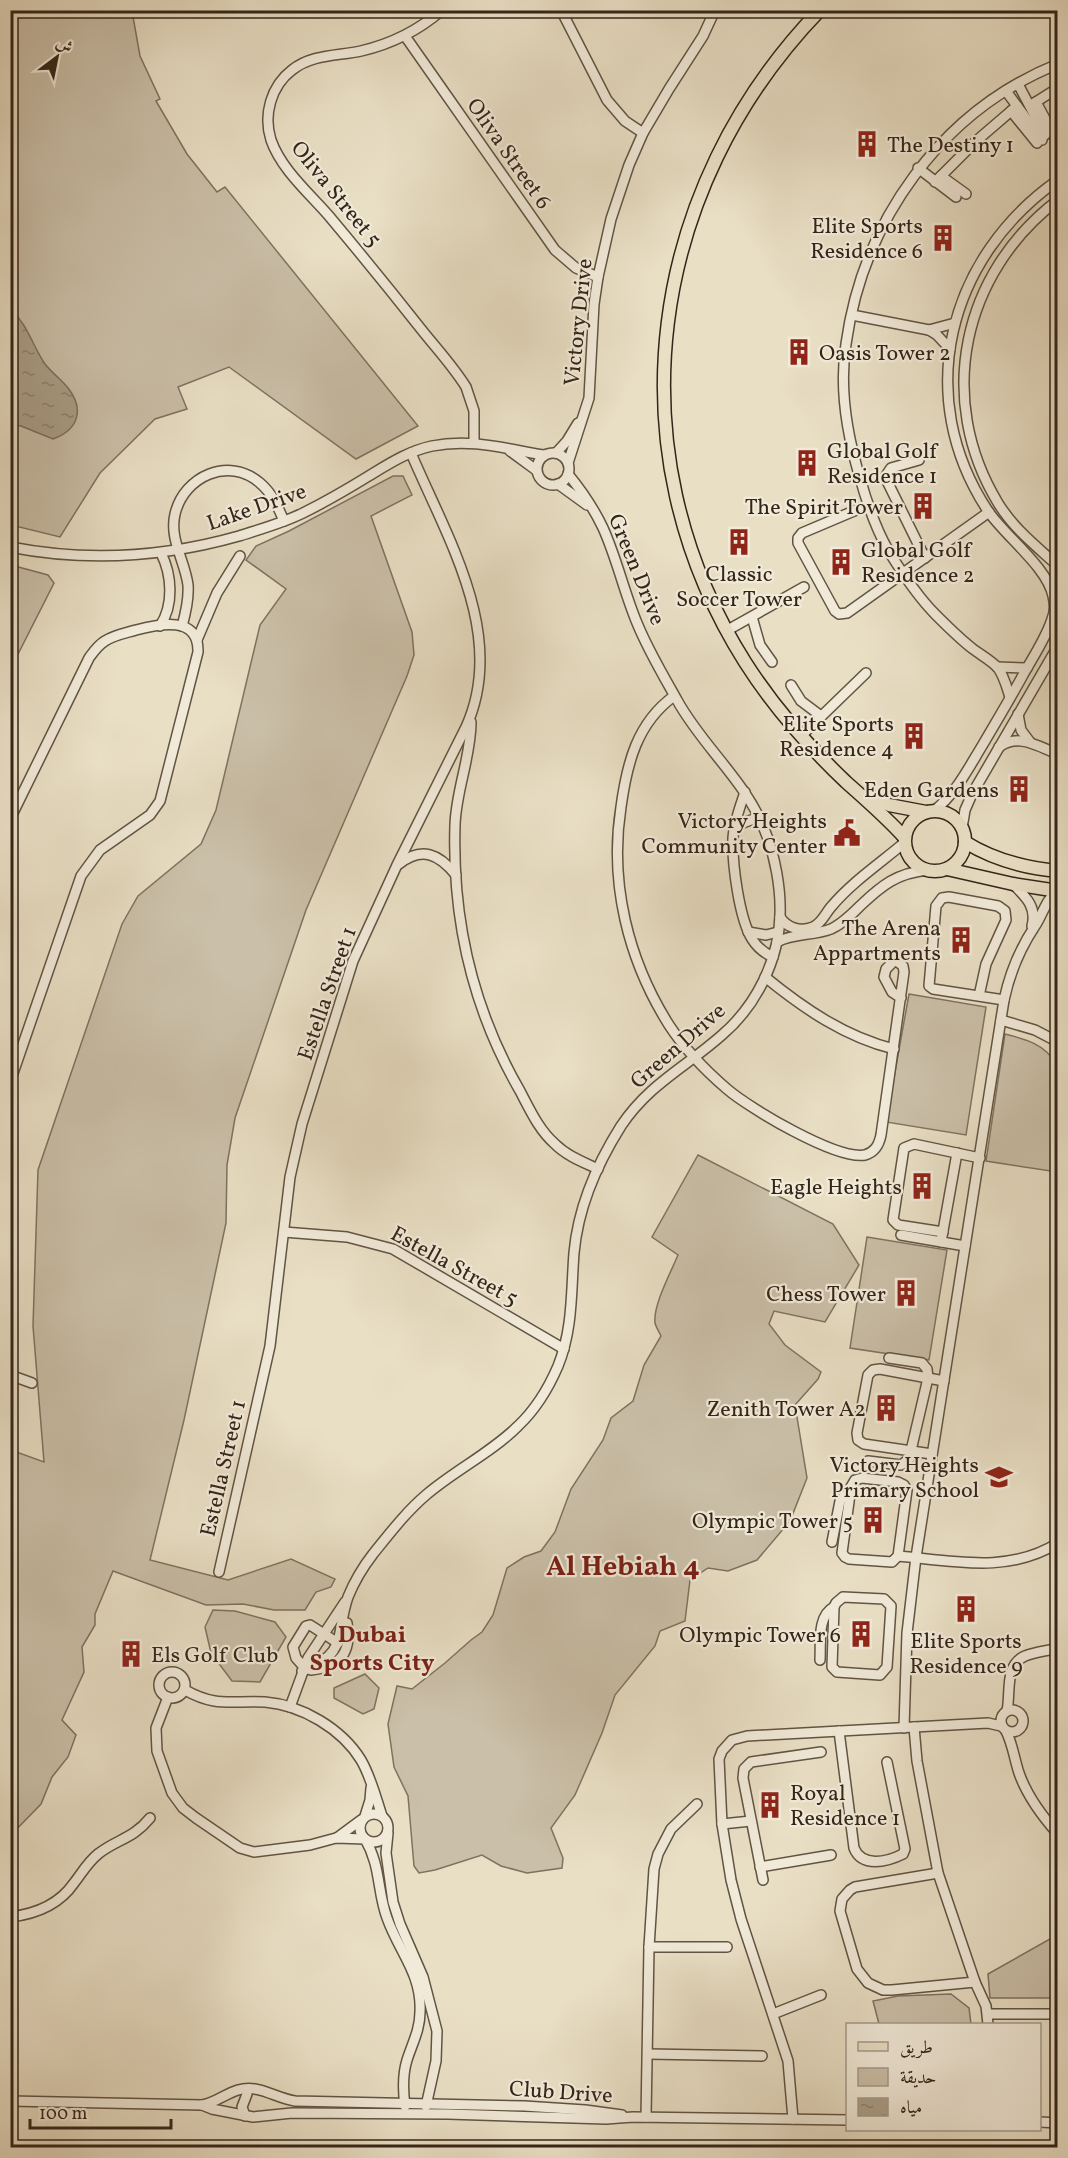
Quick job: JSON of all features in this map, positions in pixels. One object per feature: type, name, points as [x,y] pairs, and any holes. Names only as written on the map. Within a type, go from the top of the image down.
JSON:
[{"type":"main road","points":[[820,10],[766,73],[744,106],[706,177],[681,252],[667,330],[664,389],[665,418],[673,481],[688,545],[726,631],[762,688],[801,736],[891,822],[904,840],[909,858],[920,868],[928,870],[947,868],[1012,884],[1057,891]]},
{"type":"main road","points":[[847,782],[889,805],[950,815],[962,828],[965,842],[960,858],[947,868]]},
{"type":"main road","points":[[904,840],[911,821],[930,811]]},
{"type":"main road","points":[[965,842],[999,859],[1026,867],[1058,871]]},
{"type":"street","name":"Oliva Street 5","points":[[442,10],[405,36],[376,47],[313,58],[301,63],[281,80],[274,92],[270,104],[268,128],[275,149],[288,168],[358,250],[461,379],[472,403],[474,443]]},
{"type":"street","points":[[561,10],[607,100],[625,121],[643,133]]},
{"type":"street","name":"Victory Drive","points":[[568,463],[590,390],[594,304],[611,219],[629,165],[643,133],[703,36],[715,10]]},
{"type":"street","name":"Oliva Street 6","points":[[405,36],[555,250],[576,268],[598,277]]},
{"type":"street","points":[[1010,698],[997,667],[947,626],[917,594],[887,547],[868,505],[855,462],[845,404],[846,344],[859,284],[884,223],[918,168],[959,127],[1006,91],[1058,64]]},
{"type":"street","points":[[1018,84],[1058,143]]},
{"type":"street","points":[[1032,104],[1058,88]]},
{"type":"street","points":[[1006,91],[1014,108],[1041,139],[1032,104]]},
{"type":"street","points":[[938,179],[1014,108]]},
{"type":"street","points":[[918,168],[966,194]]},
{"type":"street","points":[[938,179],[956,197]]},
{"type":"street","points":[[930,811],[957,787],[1052,621],[1054,597],[1043,574],[989,512],[964,466],[951,426],[947,388],[955,323],[970,281],[987,250],[1003,228],[1021,209],[1058,180]]},
{"type":"street","points":[[1058,200],[1032,221],[1017,238],[991,276],[974,317],[966,349],[963,381],[967,424],[972,445],[988,486],[1022,534],[1058,566]]},
{"type":"street","points":[[852,315],[929,330],[938,335],[950,349]]},
{"type":"street","points":[[929,330],[955,323]]},
{"type":"street","name":"Victory Drive","points":[[556,453],[567,441],[585,411]]},
{"type":"street","name":"Lake Drive","points":[[10,547],[92,556],[161,553],[223,540],[284,521],[335,496],[411,453],[431,446],[474,443],[544,455]]},
{"type":"street","name":"Lake Drive","points":[[500,446],[536,470]]},
{"type":"street","name":"Estella Street 1","points":[[219,1572],[270,1346],[290,1177],[309,1102],[353,961],[397,865],[471,716],[480,672],[477,620],[460,567],[411,453]]},
{"type":"street","points":[[556,453],[568,463],[568,474],[566,479],[558,484],[546,484],[538,476],[537,464],[544,455],[556,453]]},
{"type":"street","points":[[919,460],[891,468],[885,477],[925,558]]},
{"type":"street","points":[[182,626],[187,606],[188,587],[173,528],[178,504],[184,494],[200,478],[220,470],[242,471],[261,483],[275,501],[284,521]]},
{"type":"street","name":"Green Drive","points":[[290,1707],[303,1669],[323,1634],[348,1598],[365,1565],[401,1519],[426,1495],[519,1426],[551,1381],[564,1349],[572,1309],[574,1252],[578,1225],[598,1169],[620,1129],[637,1105],[663,1079],[733,1025],[751,1002],[773,957],[780,917],[776,871],[770,845],[759,817],[745,792],[674,696],[637,624],[606,536],[593,510],[568,474]]},
{"type":"street","name":"Green Drive","points":[[558,484],[593,510]]},
{"type":"street","points":[[868,505],[802,533],[798,538],[798,543],[835,611],[839,614],[847,613],[989,512]]},
{"type":"street","points":[[160,626],[169,606],[169,573],[161,553]]},
{"type":"street","points":[[10,1082],[81,876],[100,850],[150,815],[160,801],[198,652],[197,640],[217,593],[240,556]]},
{"type":"street","points":[[726,631],[804,587]]},
{"type":"street","points":[[752,617],[760,645],[772,662]]},
{"type":"street","points":[[10,819],[93,652],[102,642],[112,637],[167,624],[182,626],[190,630],[197,640]]},
{"type":"street","points":[[962,828],[968,802],[1058,646]]},
{"type":"street","points":[[997,667],[1027,668]]},
{"type":"street","points":[[801,736],[866,673]]},
{"type":"street","points":[[791,685],[801,701],[821,716]]},
{"type":"street","points":[[674,696],[651,717],[636,745],[619,818],[620,901],[629,938],[650,990],[670,1026],[726,1088],[758,1111],[820,1143],[862,1155],[873,1151],[880,1141],[901,998]]},
{"type":"street","points":[[1018,714],[1021,730],[1032,743]]},
{"type":"street","points":[[471,716],[470,742],[456,808],[456,875],[461,928],[473,986],[502,1060],[547,1136],[565,1153],[598,1169]]},
{"type":"street","points":[[999,747],[1015,740],[1032,743],[1058,754]]},
{"type":"street","points":[[745,792],[734,830],[735,867],[748,932],[758,947],[773,957]]},
{"type":"street","points":[[734,830],[743,823],[759,817]]},
{"type":"street","points":[[780,917],[789,926],[812,928],[823,920],[838,899],[862,876],[904,840]]},
{"type":"street","points":[[397,865],[414,855],[430,855],[445,862],[456,875]]},
{"type":"street","points":[[748,932],[787,937],[830,929],[853,913],[879,888],[910,872],[928,870]]},
{"type":"street","points":[[1012,884],[1030,902],[1033,909],[1034,917],[1030,932]]},
{"type":"street","points":[[988,2023],[988,2014],[938,1873],[909,1727],[906,1666],[916,1557],[1004,1000],[1016,957],[1038,921],[1045,904],[1057,891]]},
{"type":"street","points":[[979,996],[986,964],[1005,924],[1005,911],[998,906],[949,897],[942,898],[936,906],[928,984],[933,989],[1004,1000]]},
{"type":"street","points":[[838,899],[844,908],[853,913]]},
{"type":"street","points":[[765,977],[800,1004],[840,1029],[872,1043],[894,1049]]},
{"type":"street","points":[[1001,1020],[1035,1030],[1058,1042]]},
{"type":"street","points":[[965,1246],[898,1225],[892,1220],[903,1151],[907,1145],[914,1144],[980,1158]]},
{"type":"street","points":[[942,1237],[957,1153]]},
{"type":"street","name":"Estella Street 5","points":[[284,1232],[347,1237],[393,1249],[564,1349]]},
{"type":"street","points":[[901,1235],[942,1237]]},
{"type":"street","points":[[868,1461],[901,1465],[907,1462],[912,1452],[928,1378],[927,1369],[921,1363],[889,1358]]},
{"type":"street","points":[[24,1369],[15,1376],[32,1383]]},
{"type":"street","points":[[932,1454],[864,1444],[858,1440],[857,1433],[868,1375],[876,1369],[945,1381]]},
{"type":"street","points":[[862,1478],[901,1483],[906,1487],[907,1496],[898,1556],[892,1562],[845,1557],[842,1550],[852,1483],[862,1478]]},
{"type":"street","points":[[832,1542],[839,1503],[844,1496],[850,1495]]},
{"type":"street","points":[[907,1496],[925,1499]]},
{"type":"street","points":[[898,1556],[989,1564],[1008,1563],[1026,1559],[1058,1543]]},
{"type":"street","points":[[820,1660],[823,1619],[839,1599],[847,1597],[884,1599],[890,1603],[910,1605]]},
{"type":"street","name":"Green Drive","points":[[338,1643],[348,1598]]},
{"type":"street","points":[[834,1607],[831,1664],[834,1670],[877,1675],[883,1673],[887,1667],[892,1609],[890,1603]]},
{"type":"street","points":[[303,1669],[327,1668],[341,1658],[346,1648],[348,1635],[345,1612]]},
{"type":"street","points":[[310,1625],[338,1643],[325,1659],[303,1669],[293,1647],[306,1626],[310,1625]]},
{"type":"street","points":[[1058,1648],[1025,1656],[1018,1660],[1010,1673],[1010,1698],[1006,1719],[1019,1771],[1029,1794],[1043,1817],[1058,1834]]},
{"type":"street","points":[[887,1667],[906,1666]]},
{"type":"street","points":[[167,1672],[177,1672],[184,1679],[185,1690],[178,1697],[168,1697],[163,1695],[159,1680],[167,1672]]},
{"type":"street","points":[[185,1690],[218,1703],[266,1702],[290,1707],[321,1722],[346,1741],[361,1761],[382,1816],[388,1824],[386,1853],[393,1902],[423,1977],[437,2031],[436,2061],[423,2114]]},
{"type":"street","points":[[168,1697],[156,1728],[157,1750],[172,1793],[189,1814],[240,1848],[254,1852],[310,1845],[336,1838],[378,1842],[388,1833]]},
{"type":"street","points":[[1006,1719],[1017,1732]]},
{"type":"street","points":[[793,2119],[788,2061],[736,1902],[722,1824],[719,1758],[722,1751],[732,1740],[747,1736],[988,1723],[1006,1719],[1023,1719],[1014,1747]]},
{"type":"street","points":[[839,1731],[854,1848],[858,1855],[869,1862],[898,1857],[905,1849],[886,1762]]},
{"type":"street","points":[[763,1880],[742,1773],[751,1762],[821,1752]]},
{"type":"street","points":[[371,1783],[370,1800],[360,1832],[377,1868],[386,1916],[396,1940],[410,1962],[420,1995],[419,2024],[405,2069],[403,2089],[407,2114]]},
{"type":"street","points":[[646,2117],[652,1883],[658,1854],[671,1829],[697,1804]]},
{"type":"street","points":[[336,1838],[363,1818],[374,1813],[382,1816]]},
{"type":"street","points":[[10,1917],[31,1913],[55,1902],[69,1890],[94,1857],[135,1833],[150,1818]]},
{"type":"street","points":[[722,1824],[751,1821]]},
{"type":"street","points":[[760,1867],[831,1855]]},
{"type":"street","points":[[938,1873],[855,1887],[845,1894],[840,1911],[857,1970],[868,1983],[883,1990],[975,1982]]},
{"type":"street","points":[[649,1947],[728,1947]]},
{"type":"street","points":[[773,2014],[821,1995]]},
{"type":"street","points":[[988,2014],[1058,2014]]},
{"type":"street","points":[[648,2054],[762,2056]]},
{"type":"street","name":"Club Drive","points":[[10,2101],[202,2105],[248,2088],[266,2091],[295,2101],[426,2103],[585,2110],[633,2117]]},
{"type":"street","points":[[245,2116],[243,2103],[247,2094]]},
{"type":"street","points":[[216,2101],[247,2094],[261,2095],[285,2103],[295,2101]]},
{"type":"street","name":"Club Drive","points":[[202,2105],[245,2116],[292,2113],[606,2119],[633,2117]]},
{"type":"street","points":[[633,2117],[846,2120]]},
{"type":"street","points":[[1041,2122],[1058,2123]]},
{"type":"green space","points":[[11,11],[132,11],[140,56],[160,99],[156,101],[187,154],[217,192],[225,187],[418,426],[356,459],[229,367],[178,387],[187,409],[155,419],[100,473],[60,537],[11,525]]},
{"type":"green space","points":[[393,476],[403,476],[412,495],[371,516],[412,632],[414,655],[306,910],[235,1118],[227,1165],[226,1223],[184,1420],[150,1560],[228,1580],[291,1559],[335,1579],[331,1587],[316,1592],[305,1610],[274,1610],[243,1604],[206,1605],[113,1571],[95,1614],[95,1625],[82,1647],[84,1672],[62,1720],[76,1735],[68,1757],[52,1777],[41,1804],[11,1835],[11,1450],[44,1462],[33,1326],[38,1170],[122,924],[138,896],[201,844],[216,810],[260,625],[286,589],[246,560],[256,546]]},
{"type":"green space","points":[[11,565],[48,575],[54,583],[11,668]]},
{"type":"green space","points":[[909,994],[986,1007],[966,1135],[886,1122]]},
{"type":"green space","points":[[1005,1034],[1027,1040],[1040,1047],[1056,1064],[1059,1097],[1057,1172],[986,1161]]},
{"type":"green space","points":[[698,1155],[833,1224],[859,1265],[825,1322],[774,1311],[769,1324],[785,1345],[821,1372],[818,1379],[795,1405],[807,1478],[790,1521],[757,1560],[728,1571],[708,1568],[690,1580],[685,1621],[660,1631],[655,1646],[615,1695],[602,1733],[575,1795],[551,1828],[563,1858],[562,1868],[527,1873],[501,1866],[482,1855],[419,1873],[414,1866],[408,1796],[394,1767],[388,1724],[397,1686],[412,1689],[482,1632],[493,1615],[507,1568],[524,1557],[541,1551],[555,1532],[571,1489],[603,1440],[611,1418],[633,1401],[644,1365],[661,1336],[655,1323],[655,1316],[663,1289],[678,1255],[652,1237]]},
{"type":"green space","points":[[867,1237],[947,1250],[929,1360],[850,1348]]},
{"type":"green space","points":[[213,1610],[235,1611],[275,1622],[286,1637],[260,1682],[232,1681],[211,1653],[205,1627]]},
{"type":"green space","points":[[365,1674],[379,1688],[374,1709],[363,1714],[334,1698],[334,1688]]},
{"type":"green space","points":[[1057,1935],[1057,1998],[990,1998],[988,1974]]},
{"type":"green space","points":[[951,1994],[969,2008],[971,2023],[879,2023],[873,2001],[898,1996]]},
{"type":"water","points":[[11,309],[26,329],[45,364],[68,388],[76,404],[76,418],[73,425],[62,435],[53,439],[11,424]]},
{"type":"place","name":"The Destiny 1","points":[[867,144]]},
{"type":"place","name":"Elite Sports Residence 6","points":[[943,238]]},
{"type":"place","name":"Oasis Tower 2","points":[[799,352]]},
{"type":"place","name":"Global Golf Residence 1","points":[[807,463]]},
{"type":"place","name":"The Spirit Tower","points":[[923,506]]},
{"type":"place","name":"Classic Soccer Tower","points":[[739,542]]},
{"type":"place","name":"Global Golf Residence 2","points":[[841,562]]},
{"type":"place","name":"Elite Sports Residence 4","points":[[914,736]]},
{"type":"place","name":"Eden Gardens","points":[[1019,789]]},
{"type":"place","name":"Victory Heights Community Center","points":[[847,833]]},
{"type":"place","name":"The Arena Appartments","points":[[961,940]]},
{"type":"place","name":"Eagle Heights","points":[[922,1186]]},
{"type":"place","name":"Chess Tower","points":[[906,1293]]},
{"type":"place","name":"Zenith Tower A2","points":[[886,1408]]},
{"type":"place","name":"Victory Heights Primary School","points":[[999,1477]]},
{"type":"place","name":"Olympic Tower 5","points":[[873,1520]]},
{"type":"place","name":"Elite Sports Residence 9","points":[[966,1609]]},
{"type":"place","name":"Olympic Tower 6","points":[[861,1634]]},
{"type":"place","name":"Els Golf Club","points":[[131,1654]]},
{"type":"place","name":"Royal Residence 1","points":[[770,1805]]},
{"type":"district","name":"Al Hebiah 4","points":[[623,1565]]},
{"type":"district","name":"Dubai Sports City","points":[[372,1648]]}]
